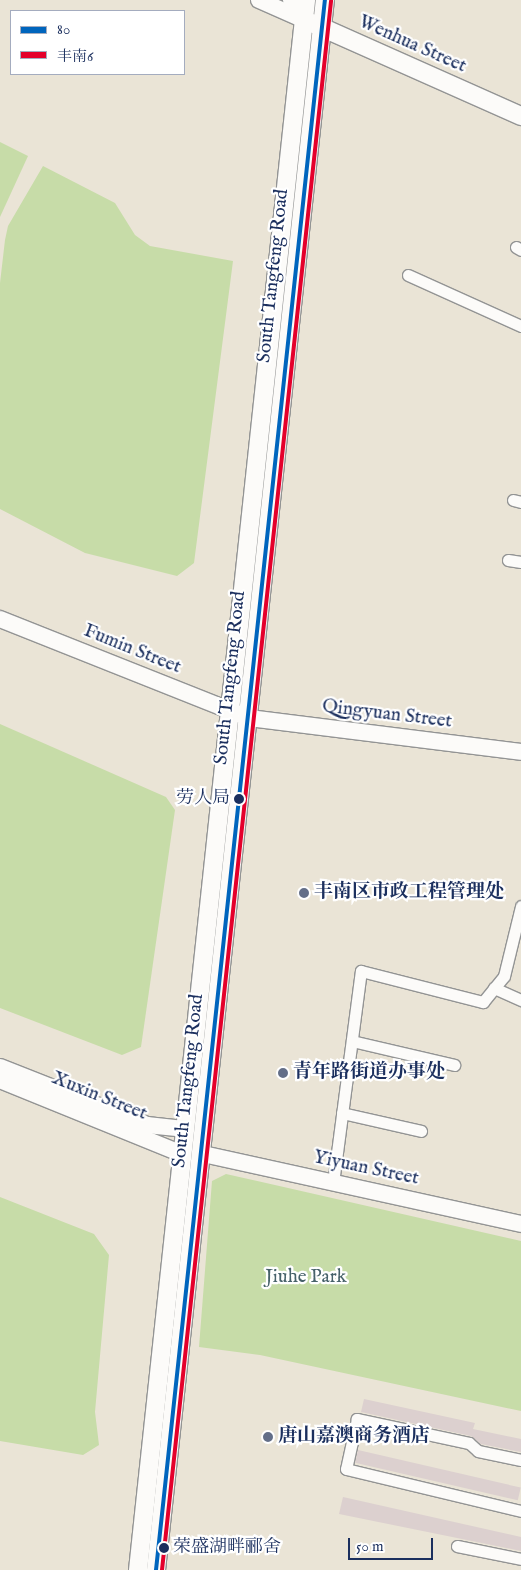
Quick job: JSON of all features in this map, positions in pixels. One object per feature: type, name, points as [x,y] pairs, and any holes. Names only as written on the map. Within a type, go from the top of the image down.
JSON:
[{"type":"main road","name":"Wenhua Street","points":[[301,6],[323,14],[521,104]]},
{"type":"main road","name":"South Tangfeng Road","points":[[138,1570],[230,712],[301,6]]},
{"type":"main road","name":"Wenhua Street","points":[[323,14],[521,116]]},
{"type":"main road","name":"South Tangfeng Road","points":[[156,1570],[203,1154],[323,14]]},
{"type":"street","name":"Wenhua Street","points":[[259,0],[301,6]]},
{"type":"street","points":[[408,275],[521,326]]},
{"type":"street","points":[[508,560],[521,562]]},
{"type":"street","name":"Fumin Street","points":[[0,619],[249,718]]},
{"type":"street","name":"Qingyuan Street","points":[[249,718],[521,752]]},
{"type":"street","points":[[333,1183],[361,971],[483,1002],[504,976],[521,906]]},
{"type":"street","points":[[494,988],[521,1000]]},
{"type":"street","points":[[352,1041],[454,1065]]},
{"type":"street","name":"Xuxin Street","points":[[0,1067],[147,1125],[184,1129]]},
{"type":"street","name":"Xuxin Street","points":[[0,1080],[182,1154]]},
{"type":"street","points":[[342,1113],[421,1131]]},
{"type":"street","name":"Yiyuan Street","points":[[203,1154],[521,1224]]},
{"type":"street","points":[[521,1460],[478,1451],[470,1443],[356,1419],[346,1469],[521,1511]]},
{"type":"street","points":[[457,1546],[521,1559]]},
{"type":"green space","points":[[0,142],[28,156],[0,217]]},
{"type":"green space","points":[[43,166],[115,203],[135,235],[150,246],[233,261],[194,563],[177,576],[85,553],[0,509],[0,283],[5,240],[8,226]]},
{"type":"green space","points":[[0,724],[166,797],[175,810],[141,1047],[122,1055],[0,1008]]},
{"type":"green space","name":"Jiuhe Park","points":[[226,1174],[521,1241],[521,1411],[260,1355],[199,1347],[212,1181]]},
{"type":"green space","points":[[0,1197],[94,1234],[109,1255],[95,1412],[99,1445],[83,1455],[0,1441]]},
{"type":"building","points":[[364,1399],[475,1423],[473,1429],[521,1439],[521,1452],[481,1444],[471,1436],[361,1412]]},
{"type":"building","points":[[358,1450],[521,1488],[518,1500],[355,1463]]},
{"type":"building","points":[[343,1497],[521,1537],[521,1551],[339,1514]]},
{"type":"transit line","name":"80","points":[[156,1570],[325,0]]},
{"type":"transit line","name":"丰南6","points":[[162,1570],[331,1]]},
{"type":"place","name":"劳人局","points":[[239,799]]},
{"type":"place","name":"丰南区市政工程管理处","points":[[304,893]]},
{"type":"place","name":"青年路街道办事处","points":[[283,1073]]},
{"type":"place","name":"唐山嘉澳商务酒店","points":[[268,1437]]},
{"type":"place","name":"荣盛湖畔郦舍","points":[[164,1548]]}]
